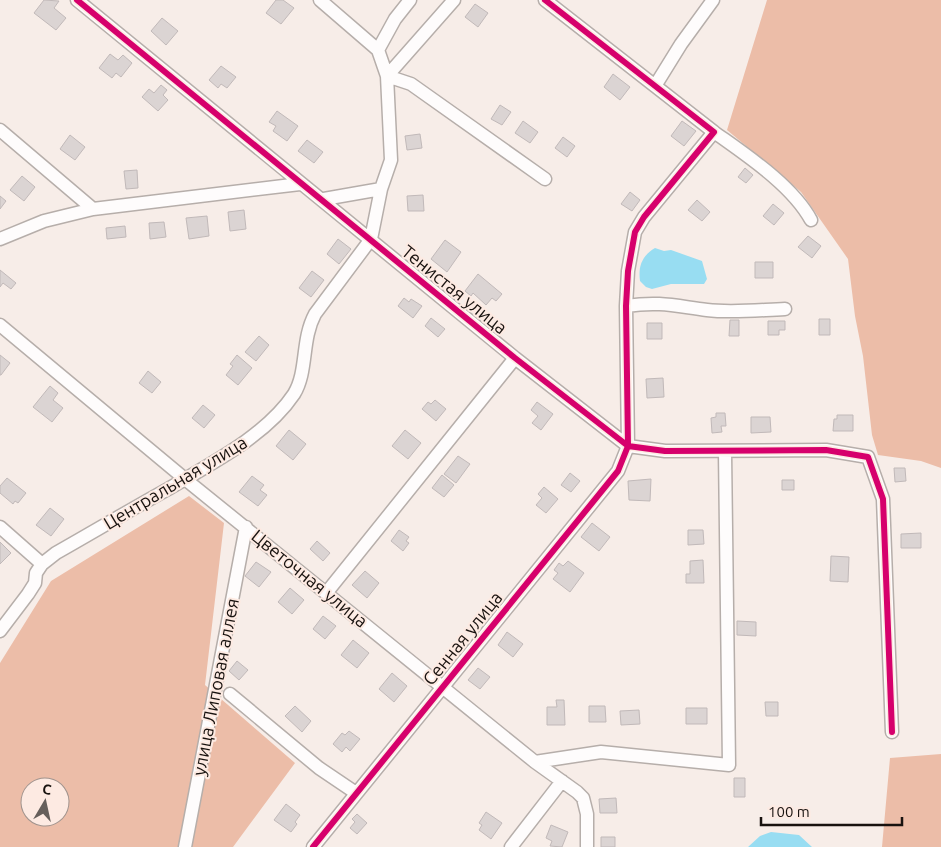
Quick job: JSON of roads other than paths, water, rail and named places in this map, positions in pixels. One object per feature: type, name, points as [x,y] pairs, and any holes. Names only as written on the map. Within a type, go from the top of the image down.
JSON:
[{"type":"street","name":"Тенистая улица","points":[[77,0],[300,184],[324,199],[516,358],[628,446]]},
{"type":"street","points":[[320,0],[378,50],[387,76],[391,160],[381,189],[371,239]]},
{"type":"street","points":[[378,50],[395,19],[410,0]]},
{"type":"street","points":[[387,76],[454,0]]},
{"type":"street","points":[[545,0],[746,155],[798,201],[811,220]]},
{"type":"street","points":[[655,86],[681,44],[713,0]]},
{"type":"street","points":[[387,76],[411,84],[545,179]]},
{"type":"street","points":[[0,130],[93,209]]},
{"type":"street","points":[[714,132],[644,216],[635,232],[628,271],[626,306],[628,446],[665,451],[826,450],[868,457],[883,499],[892,732]]},
{"type":"street","points":[[0,239],[44,220],[93,209],[300,184]]},
{"type":"street","points":[[324,199],[381,189]]},
{"type":"street","name":"Центральная улица","points":[[42,564],[56,553],[225,456],[250,438],[293,394],[302,370],[308,327],[315,314],[371,239]]},
{"type":"street","points":[[626,306],[647,303],[677,304],[708,310],[785,309]]},
{"type":"street","name":"Цветочная улица","points":[[0,325],[185,479],[535,762],[577,792],[586,806],[587,847]]},
{"type":"street","points":[[327,592],[516,358]]},
{"type":"street","name":"Сенная улица","points":[[313,847],[618,471],[628,446]]},
{"type":"street","points":[[535,762],[601,752],[729,765],[725,452]]},
{"type":"street","points":[[0,527],[42,564],[36,573],[34,583],[28,594],[0,631]]},
{"type":"street","name":"улица Липовая аллея","points":[[184,847],[246,527]]},
{"type":"street","points":[[230,694],[319,768],[356,793]]},
{"type":"street","points":[[511,847],[562,781]]},
{"type":"water","points":[[655,248],[664,251],[671,250],[702,261],[707,279],[704,284],[671,284],[652,289],[646,287],[640,281],[640,266],[647,254]]},
{"type":"water","points":[[771,832],[799,835],[812,847],[748,847],[760,836]]}]
